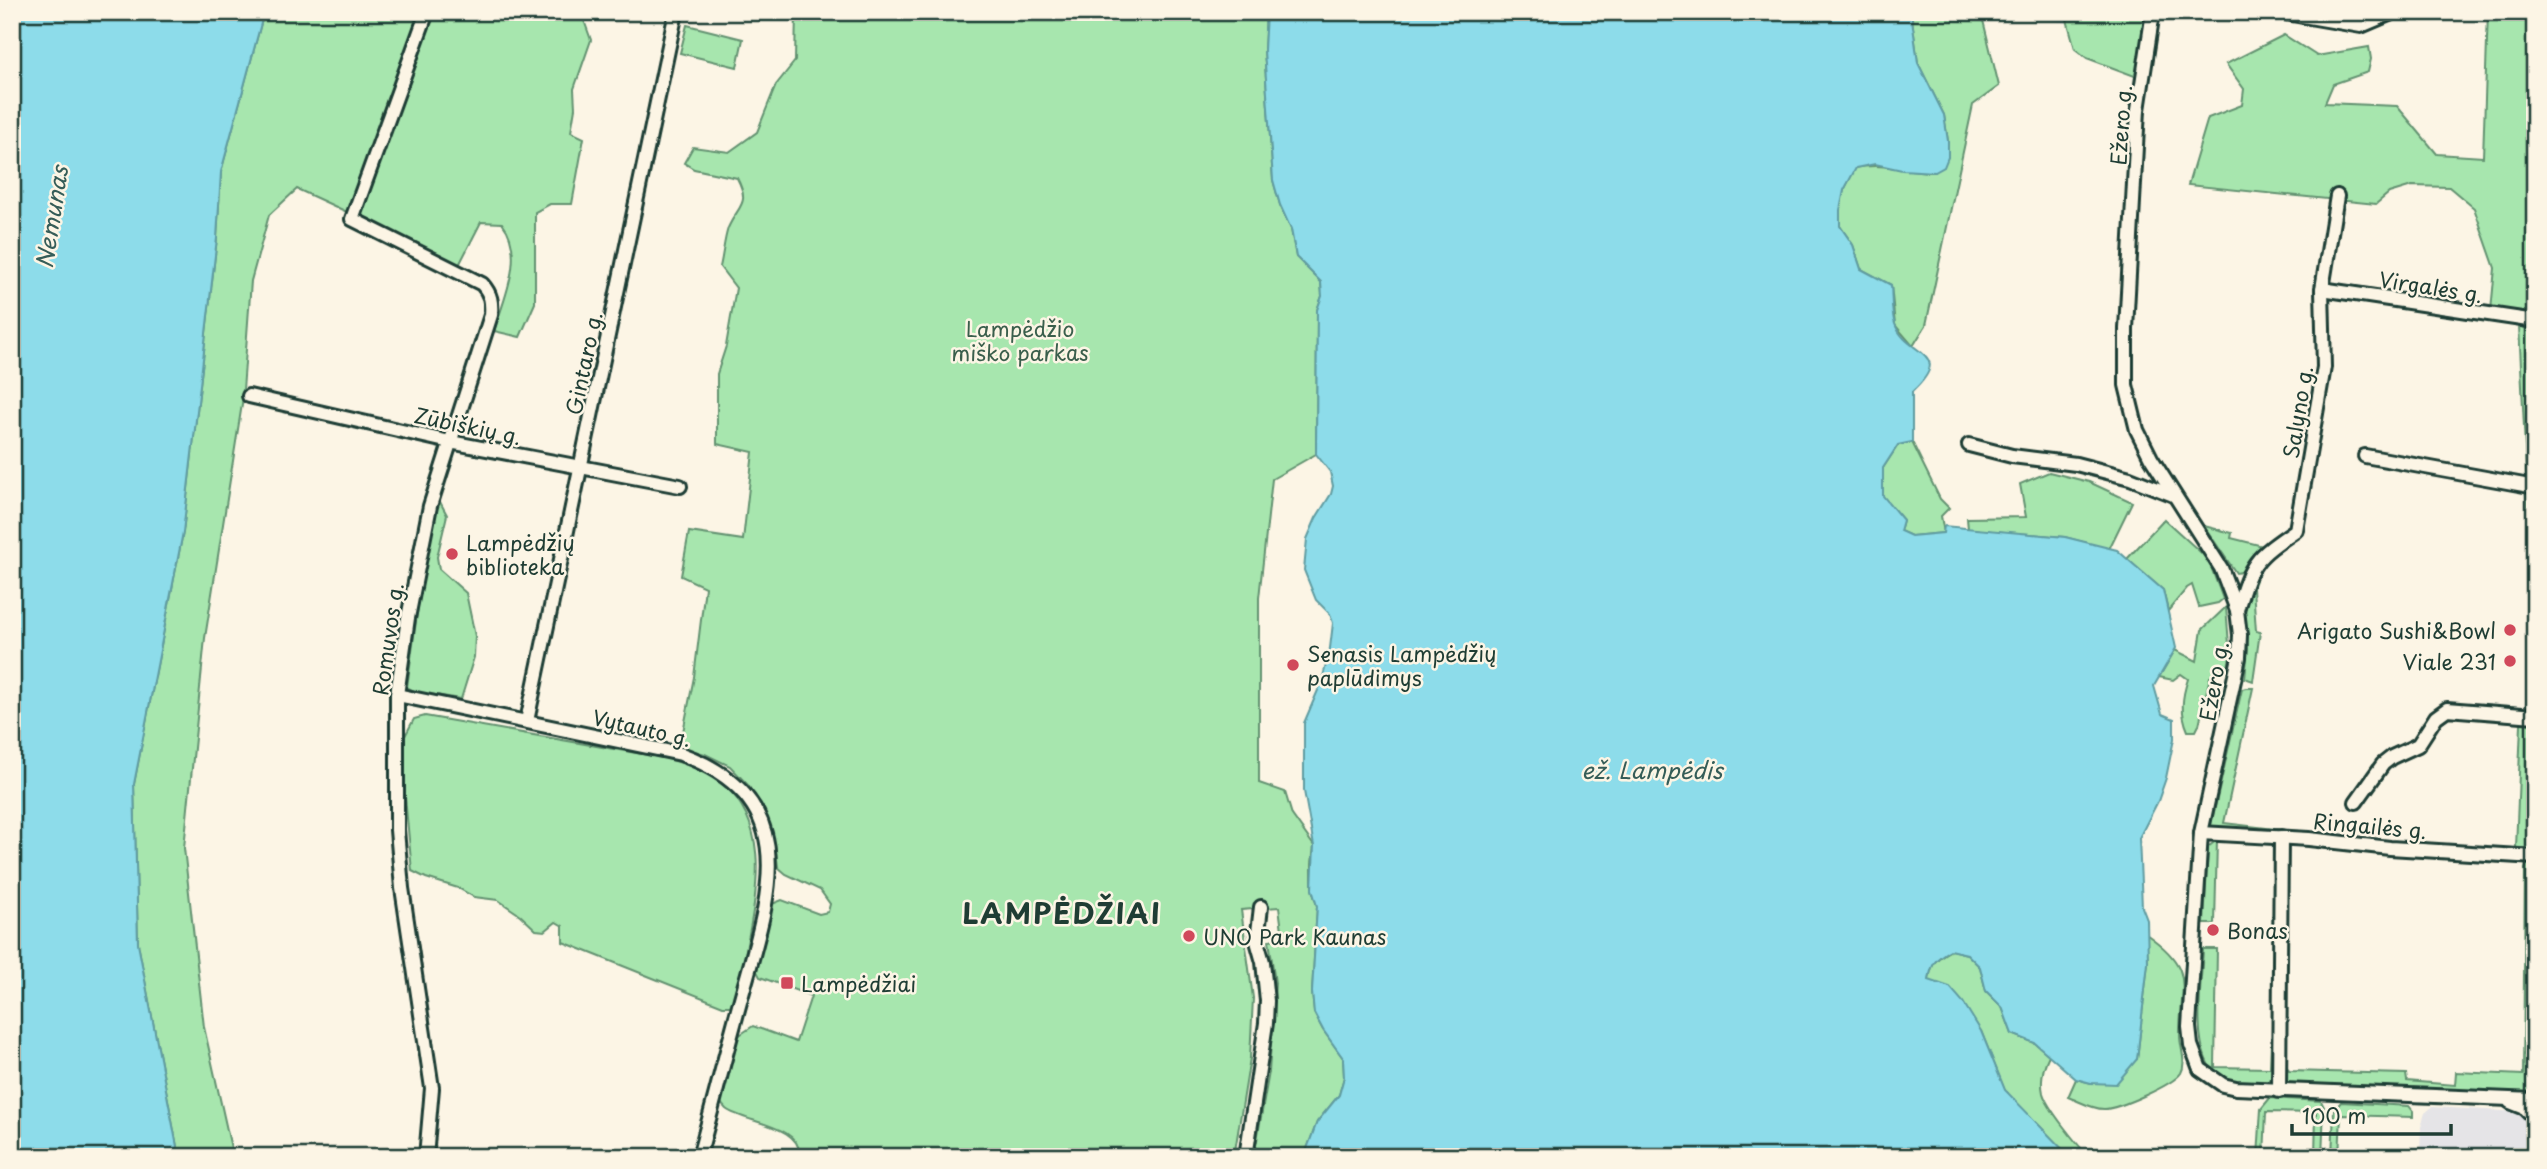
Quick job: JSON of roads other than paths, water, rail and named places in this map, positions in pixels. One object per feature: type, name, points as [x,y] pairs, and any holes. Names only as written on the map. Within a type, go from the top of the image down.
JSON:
[{"type":"street","name":"Romuvos g.","points":[[426,1157],[432,1088],[402,888],[397,830],[397,695],[415,576],[430,506],[491,315],[489,293],[482,284],[352,219],[427,12]]},
{"type":"street","name":"Gintaro g.","points":[[527,721],[676,12]]},
{"type":"street","name":"Ežero g.","points":[[2153,12],[2138,110],[2126,329],[2126,385],[2137,430],[2173,495],[2221,568],[2236,610],[2240,635],[2239,657],[2201,833],[2189,1027],[2194,1059],[2200,1069],[2223,1085],[2279,1091],[2535,1100]]},
{"type":"street","points":[[2280,12],[2361,26],[2394,12]]},
{"type":"street","name":"Salyno g.","points":[[2236,610],[2247,576],[2260,557],[2296,530],[2324,367],[2322,289],[2337,195]]},
{"type":"street","name":"Virgalės g.","points":[[2322,289],[2535,321]]},
{"type":"street","name":"Zūbiškių g.","points":[[249,396],[450,442],[680,486]]},
{"type":"street","points":[[1969,445],[2012,456],[2076,464],[2130,478],[2173,495]]},
{"type":"street","points":[[2365,456],[2535,487]]},
{"type":"street","name":"Vytauto g.","points":[[397,695],[681,754],[704,762],[728,777],[744,793],[765,835],[769,882],[758,934],[699,1157]]},
{"type":"street","points":[[2356,802],[2383,764],[2418,745],[2436,717],[2446,709],[2535,716]]},
{"type":"street","name":"Ringailės g.","points":[[2201,833],[2535,858]]},
{"type":"street","points":[[2279,1091],[2281,837]]},
{"type":"street","points":[[1246,1157],[1268,1001],[1263,962],[1257,941],[1261,907]]},
{"type":"street","points":[[2507,1100],[2525,1108],[2535,1118]]},
{"type":"water","name":"Nemunas","points":[[12,12],[264,12],[221,172],[217,238],[183,532],[134,784],[138,944],[179,1157],[12,1157]]},
{"type":"water","name":"ež. Lampėdis","points":[[1266,12],[1911,12],[1918,63],[1944,115],[1948,157],[1944,167],[1935,172],[1902,170],[1875,164],[1856,168],[1844,190],[1840,210],[1840,226],[1853,245],[1861,269],[1891,285],[1895,324],[1908,342],[1929,361],[1929,369],[1924,379],[1912,392],[1912,442],[1898,445],[1883,468],[1883,496],[1903,520],[1900,531],[1911,536],[1943,533],[1944,526],[2065,537],[2117,550],[2163,590],[2176,648],[2154,686],[2162,714],[2174,719],[2174,739],[2158,801],[2139,838],[2148,963],[2137,1059],[2116,1084],[2091,1083],[2076,1079],[2035,1043],[2012,1034],[2002,1007],[1986,991],[1980,967],[1967,954],[1950,950],[1935,962],[1930,974],[1929,980],[1950,987],[1963,1002],[1981,1031],[2005,1090],[2070,1157],[1304,1157],[1317,1122],[1339,1095],[1344,1077],[1343,1058],[1314,1013],[1312,992],[1317,906],[1312,889],[1314,846],[1304,791],[1304,723],[1322,681],[1333,623],[1330,614],[1316,600],[1304,570],[1307,539],[1333,486],[1330,472],[1316,454],[1317,310],[1322,296],[1321,282],[1296,257],[1291,229],[1273,180],[1264,50]]},
{"type":"place","name":"Lampėdžių biblioteka","points":[[452,554]]},
{"type":"place","name":"Arigato Sushi&Bowl","points":[[2510,630]]},
{"type":"place","name":"Viale 231","points":[[2510,661]]},
{"type":"place","name":"Senasis Lampėdžių paplūdimys","points":[[1293,665]]},
{"type":"place","name":"Bonas","points":[[2213,930]]},
{"type":"place","name":"UNO Park Kaunas","points":[[1189,936]]},
{"type":"place","name":"Lampėdžiai","points":[[787,983]]},
{"type":"district","name":"LAMPĖDŽIAI","points":[[1062,912]]},
{"type":"park label","name":"Lampėdžio miško parkas","points":[[1020,340]]}]
